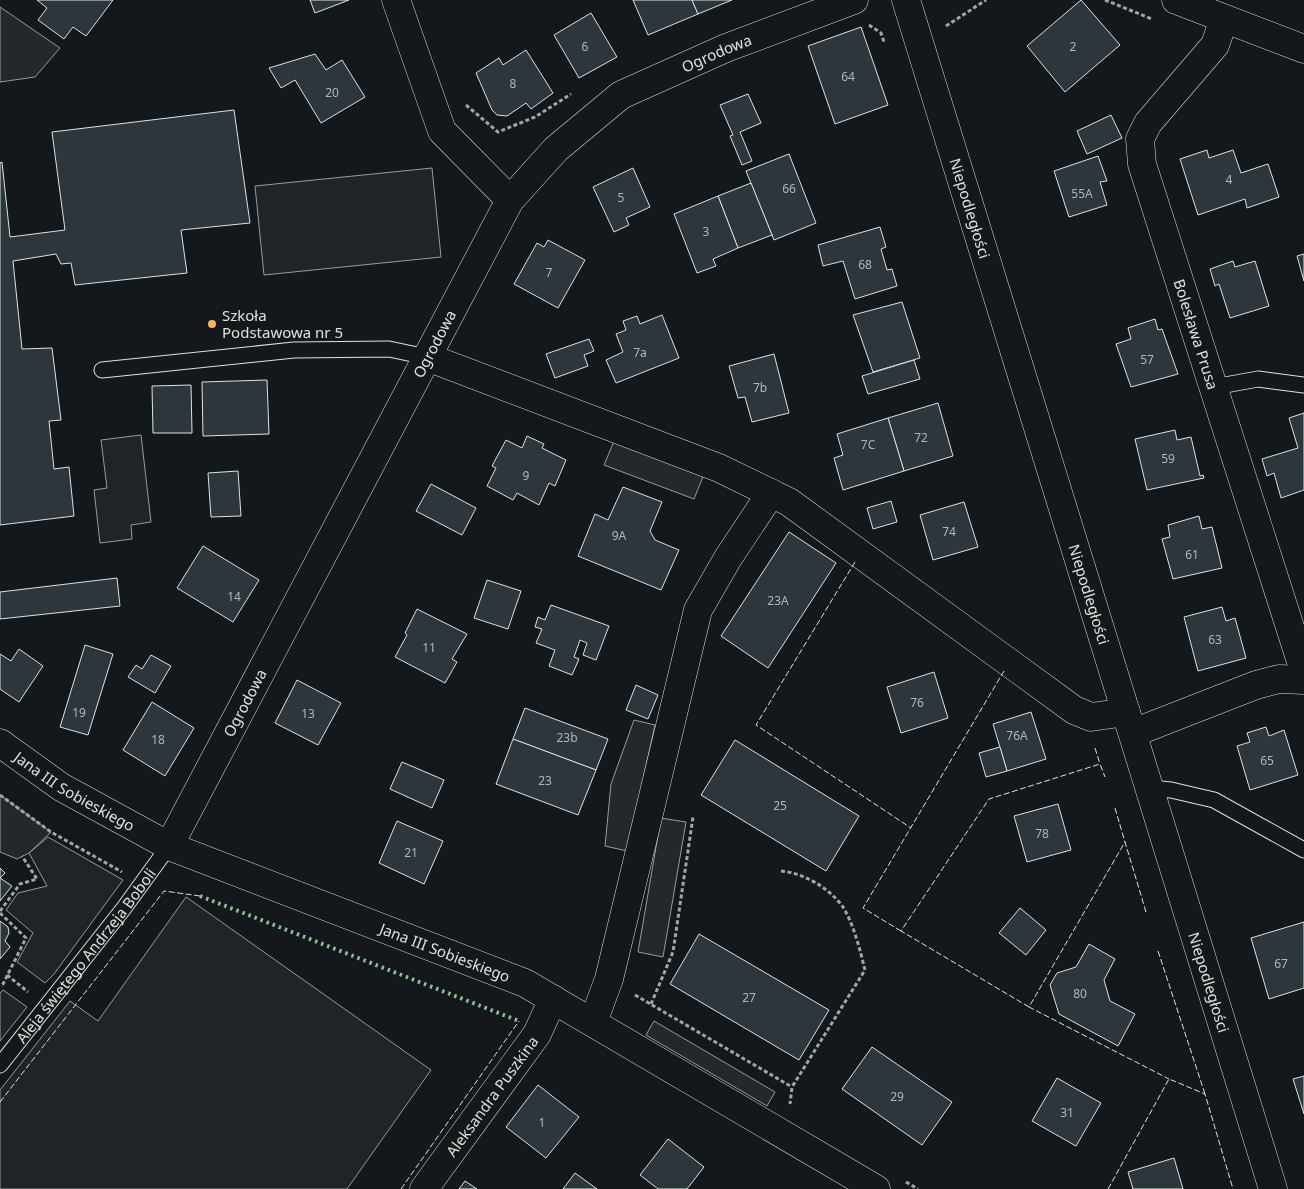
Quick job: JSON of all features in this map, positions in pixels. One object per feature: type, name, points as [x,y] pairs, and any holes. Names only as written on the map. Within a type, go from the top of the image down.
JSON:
[{"type":"street","points":[[396,0],[442,131],[510,200]]},
{"type":"street","name":"Niepodległości","points":[[906,0],[1273,1189]]},
{"type":"street","points":[[1188,2],[1224,19],[1304,49]]},
{"type":"street","name":"Ogrodowa","points":[[169,846],[510,200],[556,148],[620,95],[726,48],[858,11]]},
{"type":"street","name":"Bolesława Prusa","points":[[1224,19],[1214,45],[1148,123],[1140,139],[1142,164],[1304,671]]},
{"type":"street","points":[[426,357],[719,468],[789,502],[1074,710],[1091,717],[1130,722],[1278,679],[1304,680]]},
{"type":"street","points":[[592,1022],[609,979],[698,610],[728,558],[771,493]]},
{"type":"street","name":"Jana III Sobieskiego","points":[[0,743],[61,786],[169,846],[525,983],[876,1189]]},
{"type":"street","name":"Aleksandra Puszkina","points":[[424,1189],[537,1034],[553,999]]},
{"type":"lane","points":[[102,370],[294,350],[389,349],[426,357]]},
{"type":"lane","points":[[1214,387],[1258,379],[1304,385]]},
{"type":"lane","points":[[1150,788],[1171,790],[1214,800],[1304,850]]},
{"type":"lane","name":"Aleja świętego Andrzeja Boboli","points":[[0,1065],[124,908],[169,846]]},
{"type":"path","points":[[858,11],[881,33],[888,51]]},
{"type":"path","points":[[462,96],[466,105],[498,132],[534,117],[574,92]]},
{"type":"path","points":[[652,1004],[673,952],[693,817]]},
{"type":"path","points":[[0,986],[3,984],[26,938],[0,912],[20,884],[37,879],[22,856]]},
{"type":"path","points":[[781,871],[796,872],[823,888],[843,908],[859,946],[865,970],[792,1087],[789,1112]]},
{"type":"path","points":[[901,1179],[918,1189]]},
{"type":"shaded area","points":[[0,7],[60,48],[35,77],[0,82]]},
{"type":"shaded area","points":[[432,168],[441,257],[264,275],[255,186]]},
{"type":"shaded area","points":[[141,435],[151,522],[131,525],[132,539],[100,543],[94,490],[107,488],[101,440]]},
{"type":"shaded area","points":[[614,441],[704,474],[694,499],[604,465]]},
{"type":"shaded area","points":[[634,720],[655,725],[627,851],[605,846],[611,784]]},
{"type":"shaded area","points":[[0,795],[51,832],[29,853],[17,859],[0,852]]},
{"type":"shaded area","points":[[661,818],[686,822],[663,957],[638,952]]},
{"type":"shaded area","points":[[48,837],[123,880],[54,974],[45,983],[17,962],[33,933],[6,910],[18,893],[47,886],[29,853]]},
{"type":"shaded area","points":[[186,897],[431,1070],[347,1189],[0,1189],[0,1090],[70,1001],[98,1021]]},
{"type":"shaded area","points":[[3,990],[27,1007],[0,1041],[0,993]]},
{"type":"shaded area","points":[[654,1021],[775,1092],[767,1106],[646,1035]]},
{"type":"building","points":[[37,0],[113,0],[86,36],[73,27],[64,39],[38,20],[47,8]]},
{"type":"building","points":[[310,0],[349,0],[315,13]]},
{"type":"building","points":[[633,0],[692,0],[698,14],[648,35]]},
{"type":"building","points":[[692,0],[732,0],[698,14]]},
{"type":"building","points":[[1081,0],[1120,45],[1065,92],[1027,46]]},
{"type":"building","points":[[591,13],[617,57],[579,78],[554,35]]},
{"type":"building","points":[[861,27],[888,105],[835,124],[808,46]]},
{"type":"building","points":[[526,50],[553,93],[531,109],[526,103],[507,116],[497,115],[492,110],[476,73],[499,58],[503,65]]},
{"type":"building","points":[[315,54],[326,70],[342,60],[365,97],[321,123],[295,80],[281,88],[269,68]]},
{"type":"building","points":[[748,94],[761,123],[740,132],[752,161],[742,165],[730,136],[733,135],[720,105]]},
{"type":"building","points":[[234,110],[250,223],[181,230],[187,273],[75,285],[71,263],[61,264],[56,254],[13,261],[22,349],[52,348],[61,420],[49,421],[54,469],[69,467],[74,516],[0,525],[0,163],[2,162],[10,237],[65,230],[52,132]]},
{"type":"building","points":[[1111,115],[1122,138],[1087,154],[1077,131]]},
{"type":"building","points":[[1207,150],[1209,158],[1233,150],[1241,173],[1268,164],[1279,197],[1247,208],[1245,199],[1198,215],[1180,159]]},
{"type":"building","points":[[789,154],[816,223],[774,240],[746,171]]},
{"type":"building","points":[[1098,156],[1107,181],[1100,182],[1107,205],[1069,217],[1054,171]]},
{"type":"building","points":[[633,168],[650,207],[626,218],[629,225],[614,232],[593,187]]},
{"type":"building","points":[[751,183],[772,235],[738,248],[718,196]]},
{"type":"building","points":[[718,196],[738,248],[713,259],[716,266],[697,273],[674,214]]},
{"type":"building","points":[[880,227],[886,247],[881,249],[887,270],[892,269],[897,286],[855,299],[843,261],[823,266],[818,245]]},
{"type":"building","points":[[548,240],[585,260],[558,308],[514,284],[537,243],[544,247]]},
{"type":"building","points":[[1304,254],[1304,281],[1297,256]]},
{"type":"building","points":[[1233,261],[1235,267],[1255,261],[1269,306],[1230,318],[1219,284],[1215,286],[1210,269]]},
{"type":"building","points":[[902,302],[920,358],[873,372],[853,315]]},
{"type":"building","points":[[662,315],[679,358],[616,383],[606,360],[623,352],[616,334],[626,330],[623,321],[637,316],[640,324]]},
{"type":"building","points":[[1155,319],[1158,330],[1162,329],[1178,374],[1131,387],[1116,344],[1131,339],[1128,328]]},
{"type":"building","points":[[589,339],[594,351],[584,355],[588,366],[555,378],[546,354]]},
{"type":"building","points":[[774,354],[789,413],[752,422],[745,397],[738,398],[729,366]]},
{"type":"building","points":[[914,360],[920,379],[868,394],[862,376]]},
{"type":"building","points":[[267,380],[269,434],[203,436],[202,382]]},
{"type":"building","points":[[191,385],[192,433],[153,433],[152,386]]},
{"type":"building","points":[[938,403],[953,456],[904,471],[888,418]]},
{"type":"building","points":[[1304,413],[1304,490],[1281,498],[1274,473],[1267,476],[1262,459],[1298,448],[1289,418]]},
{"type":"building","points":[[888,418],[904,471],[843,490],[834,458],[843,455],[837,434]]},
{"type":"building","points":[[1175,430],[1177,440],[1191,437],[1200,476],[1203,475],[1204,478],[1147,490],[1135,439]]},
{"type":"building","points":[[527,436],[544,444],[542,448],[566,460],[555,486],[549,483],[539,505],[517,493],[513,500],[487,486],[496,468],[492,466],[506,440],[522,448]]},
{"type":"building","points":[[238,471],[241,516],[211,517],[208,473]]},
{"type":"building","points":[[431,484],[476,508],[462,535],[416,511]]},
{"type":"building","points":[[623,487],[662,502],[650,531],[655,540],[679,550],[661,590],[578,556],[595,514],[608,520]]},
{"type":"building","points":[[891,501],[897,522],[873,529],[867,508]]},
{"type":"building","points":[[964,502],[978,547],[933,560],[920,515]]},
{"type":"building","points":[[1199,516],[1202,529],[1212,527],[1222,568],[1173,579],[1162,539],[1170,537],[1168,525]]},
{"type":"building","points":[[789,532],[836,563],[768,668],[721,636]]},
{"type":"building","points":[[203,546],[259,580],[233,622],[177,588]]},
{"type":"building","points":[[117,578],[120,606],[0,619],[0,592]]},
{"type":"building","points":[[487,580],[521,591],[508,629],[474,618]]},
{"type":"building","points":[[551,605],[609,626],[596,660],[583,655],[587,643],[580,640],[574,657],[579,659],[572,675],[549,666],[555,650],[536,643],[542,629],[535,627],[538,617],[545,620]]},
{"type":"building","points":[[1222,607],[1226,621],[1235,618],[1246,658],[1198,671],[1184,617]]},
{"type":"building","points":[[417,609],[467,634],[452,659],[457,662],[445,683],[395,657],[407,635],[405,633]]},
{"type":"building","points":[[85,645],[113,654],[88,735],[60,727]]},
{"type":"building","points":[[19,649],[43,666],[19,702],[0,689],[0,654],[11,661]]},
{"type":"building","points":[[151,655],[171,666],[155,693],[128,677],[136,665],[142,669]]},
{"type":"building","points":[[934,672],[948,718],[901,733],[887,687]]},
{"type":"building","points":[[297,680],[341,703],[318,745],[275,723]]},
{"type":"building","points":[[636,685],[658,695],[648,719],[626,710]]},
{"type":"building","points":[[152,702],[194,728],[165,776],[123,750]]},
{"type":"building","points":[[525,708],[608,739],[596,770],[513,739]]},
{"type":"building","points":[[1031,712],[1046,759],[1007,771],[993,724]]},
{"type":"building","points":[[1266,727],[1269,736],[1284,730],[1298,775],[1250,790],[1237,746],[1250,742],[1247,733]]},
{"type":"building","points":[[513,739],[596,770],[578,815],[496,784]]},
{"type":"building","points":[[735,740],[859,816],[826,871],[701,795]]},
{"type":"building","points":[[1000,747],[1007,771],[986,777],[979,753]]},
{"type":"building","points":[[402,762],[444,780],[432,808],[390,789]]},
{"type":"building","points":[[1058,804],[1071,850],[1027,862],[1014,816]]},
{"type":"building","points":[[397,821],[443,841],[424,884],[379,863]]},
{"type":"building","points":[[0,868],[5,873],[0,878]]},
{"type":"building","points":[[0,878],[12,886],[0,901]]},
{"type":"building","points":[[1020,908],[1046,930],[1026,955],[999,933]]},
{"type":"building","points":[[0,921],[8,927],[9,933],[5,941],[10,947],[0,959]]},
{"type":"building","points":[[1304,922],[1304,988],[1269,999],[1251,938]]},
{"type":"building","points":[[699,934],[829,1010],[799,1060],[670,984]]},
{"type":"building","points":[[1089,944],[1115,959],[1104,980],[1110,1001],[1135,1014],[1118,1046],[1059,1014],[1050,985],[1057,973],[1076,967]]},
{"type":"building","points":[[872,1047],[952,1102],[922,1145],[842,1089]]},
{"type":"building","points":[[1304,1076],[1304,1114],[1293,1079]]},
{"type":"building","points":[[1057,1078],[1101,1103],[1076,1146],[1032,1121]]},
{"type":"building","points":[[538,1085],[579,1117],[546,1158],[506,1127]]},
{"type":"building","points":[[668,1139],[704,1167],[687,1189],[658,1189],[640,1175]]},
{"type":"building","points":[[1174,1158],[1183,1189],[1133,1189],[1128,1172]]},
{"type":"building","points":[[575,1173],[597,1189],[563,1189]]},
{"type":"building","points":[[465,1181],[477,1189],[459,1189]]},
{"type":"hedge","points":[[200,896],[519,1021]]},
{"type":"fence","points":[[855,562],[756,725],[911,828]]},
{"type":"fence","points":[[901,931],[863,908],[1004,671]]},
{"type":"fence","points":[[1095,748],[1100,764]]},
{"type":"fence","points":[[1029,1007],[901,931],[989,799],[1100,764],[1105,777]]},
{"type":"fence","points":[[1115,808],[1125,842]]},
{"type":"fence","points":[[1146,912],[1125,842],[1029,1007],[1169,1079]]},
{"type":"fence","points":[[0,1102],[164,891],[200,896]]},
{"type":"fence","points":[[1158,951],[1205,1094]]},
{"type":"fence","points":[[401,1189],[519,1021]]},
{"type":"fence","points":[[1108,1189],[1169,1079],[1205,1094],[1233,1189]]},
{"type":"place","name":"Szkoła Podstawowa nr 5","points":[[212,324]]}]
